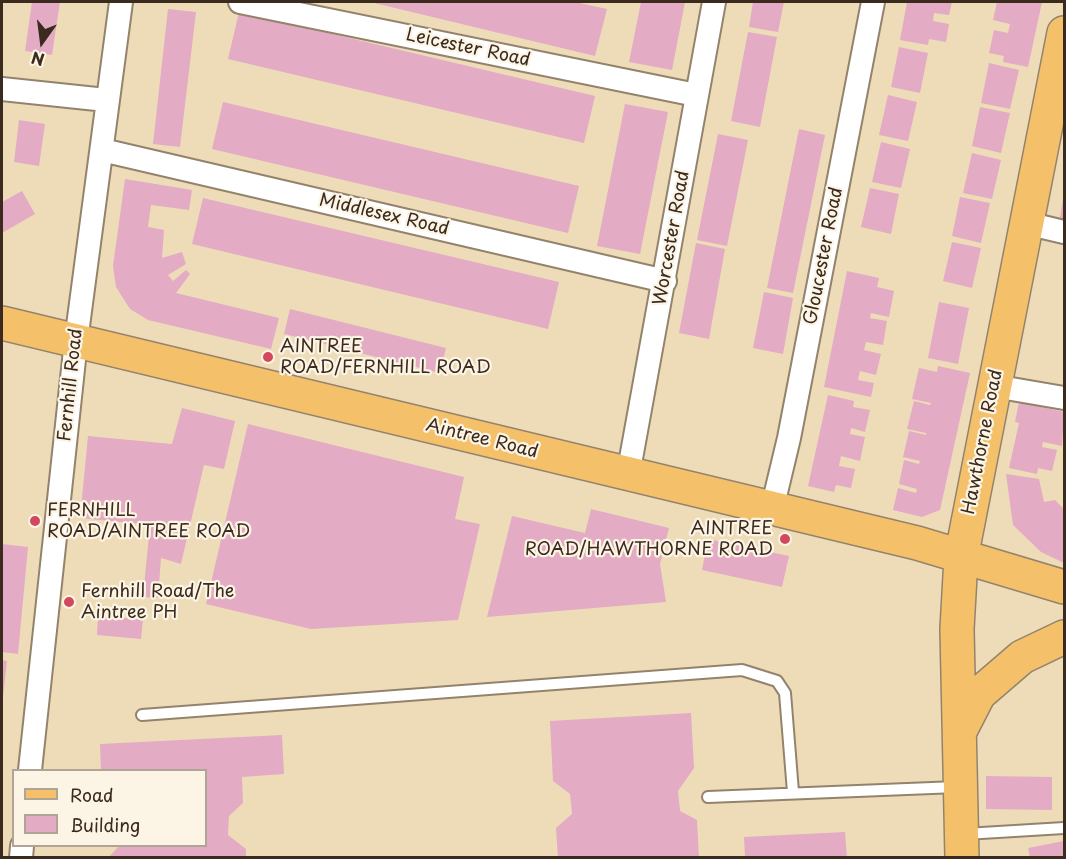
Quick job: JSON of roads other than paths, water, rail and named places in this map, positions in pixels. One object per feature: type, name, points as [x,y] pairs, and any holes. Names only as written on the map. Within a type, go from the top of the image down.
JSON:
[{"type":"main road","name":"Hawthorne Road","points":[[962,846],[957,629],[961,558],[1026,223],[1060,83],[1065,33]]},
{"type":"main road","name":"Aintree Road","points":[[2,323],[917,543],[961,558],[1065,587]]},
{"type":"main road","points":[[959,733],[979,694],[1022,657],[1065,637]]},
{"type":"street","name":"Fernhill Road","points":[[30,769],[76,341],[102,150],[106,100],[121,2]]},
{"type":"street","name":"Leicester Road","points":[[240,2],[696,95]]},
{"type":"street","name":"Worcester Road","points":[[628,475],[714,2]]},
{"type":"street","name":"Gloucester Road","points":[[772,509],[789,438],[873,2]]},
{"type":"street","points":[[2,88],[106,100]]},
{"type":"street","name":"Middlesex Road","points":[[102,150],[665,281]]},
{"type":"street","points":[[1026,223],[1065,232]]},
{"type":"street","points":[[994,386],[1065,398]]},
{"type":"lane","points":[[142,715],[742,670],[777,681],[785,693],[793,792]]},
{"type":"lane","points":[[708,797],[960,787]]},
{"type":"lane","points":[[962,846],[1065,828]]},
{"type":"place","name":"AINTREE ROAD/FERNHILL ROAD","points":[[268,357]]},
{"type":"place","name":"FERNHILL ROAD/AINTREE ROAD","points":[[35,521]]},
{"type":"place","name":"AINTREE ROAD/HAWTHORNE ROAD","points":[[785,539]]},
{"type":"place","name":"Fernhill Road/The Aintree PH","points":[[69,602]]}]
